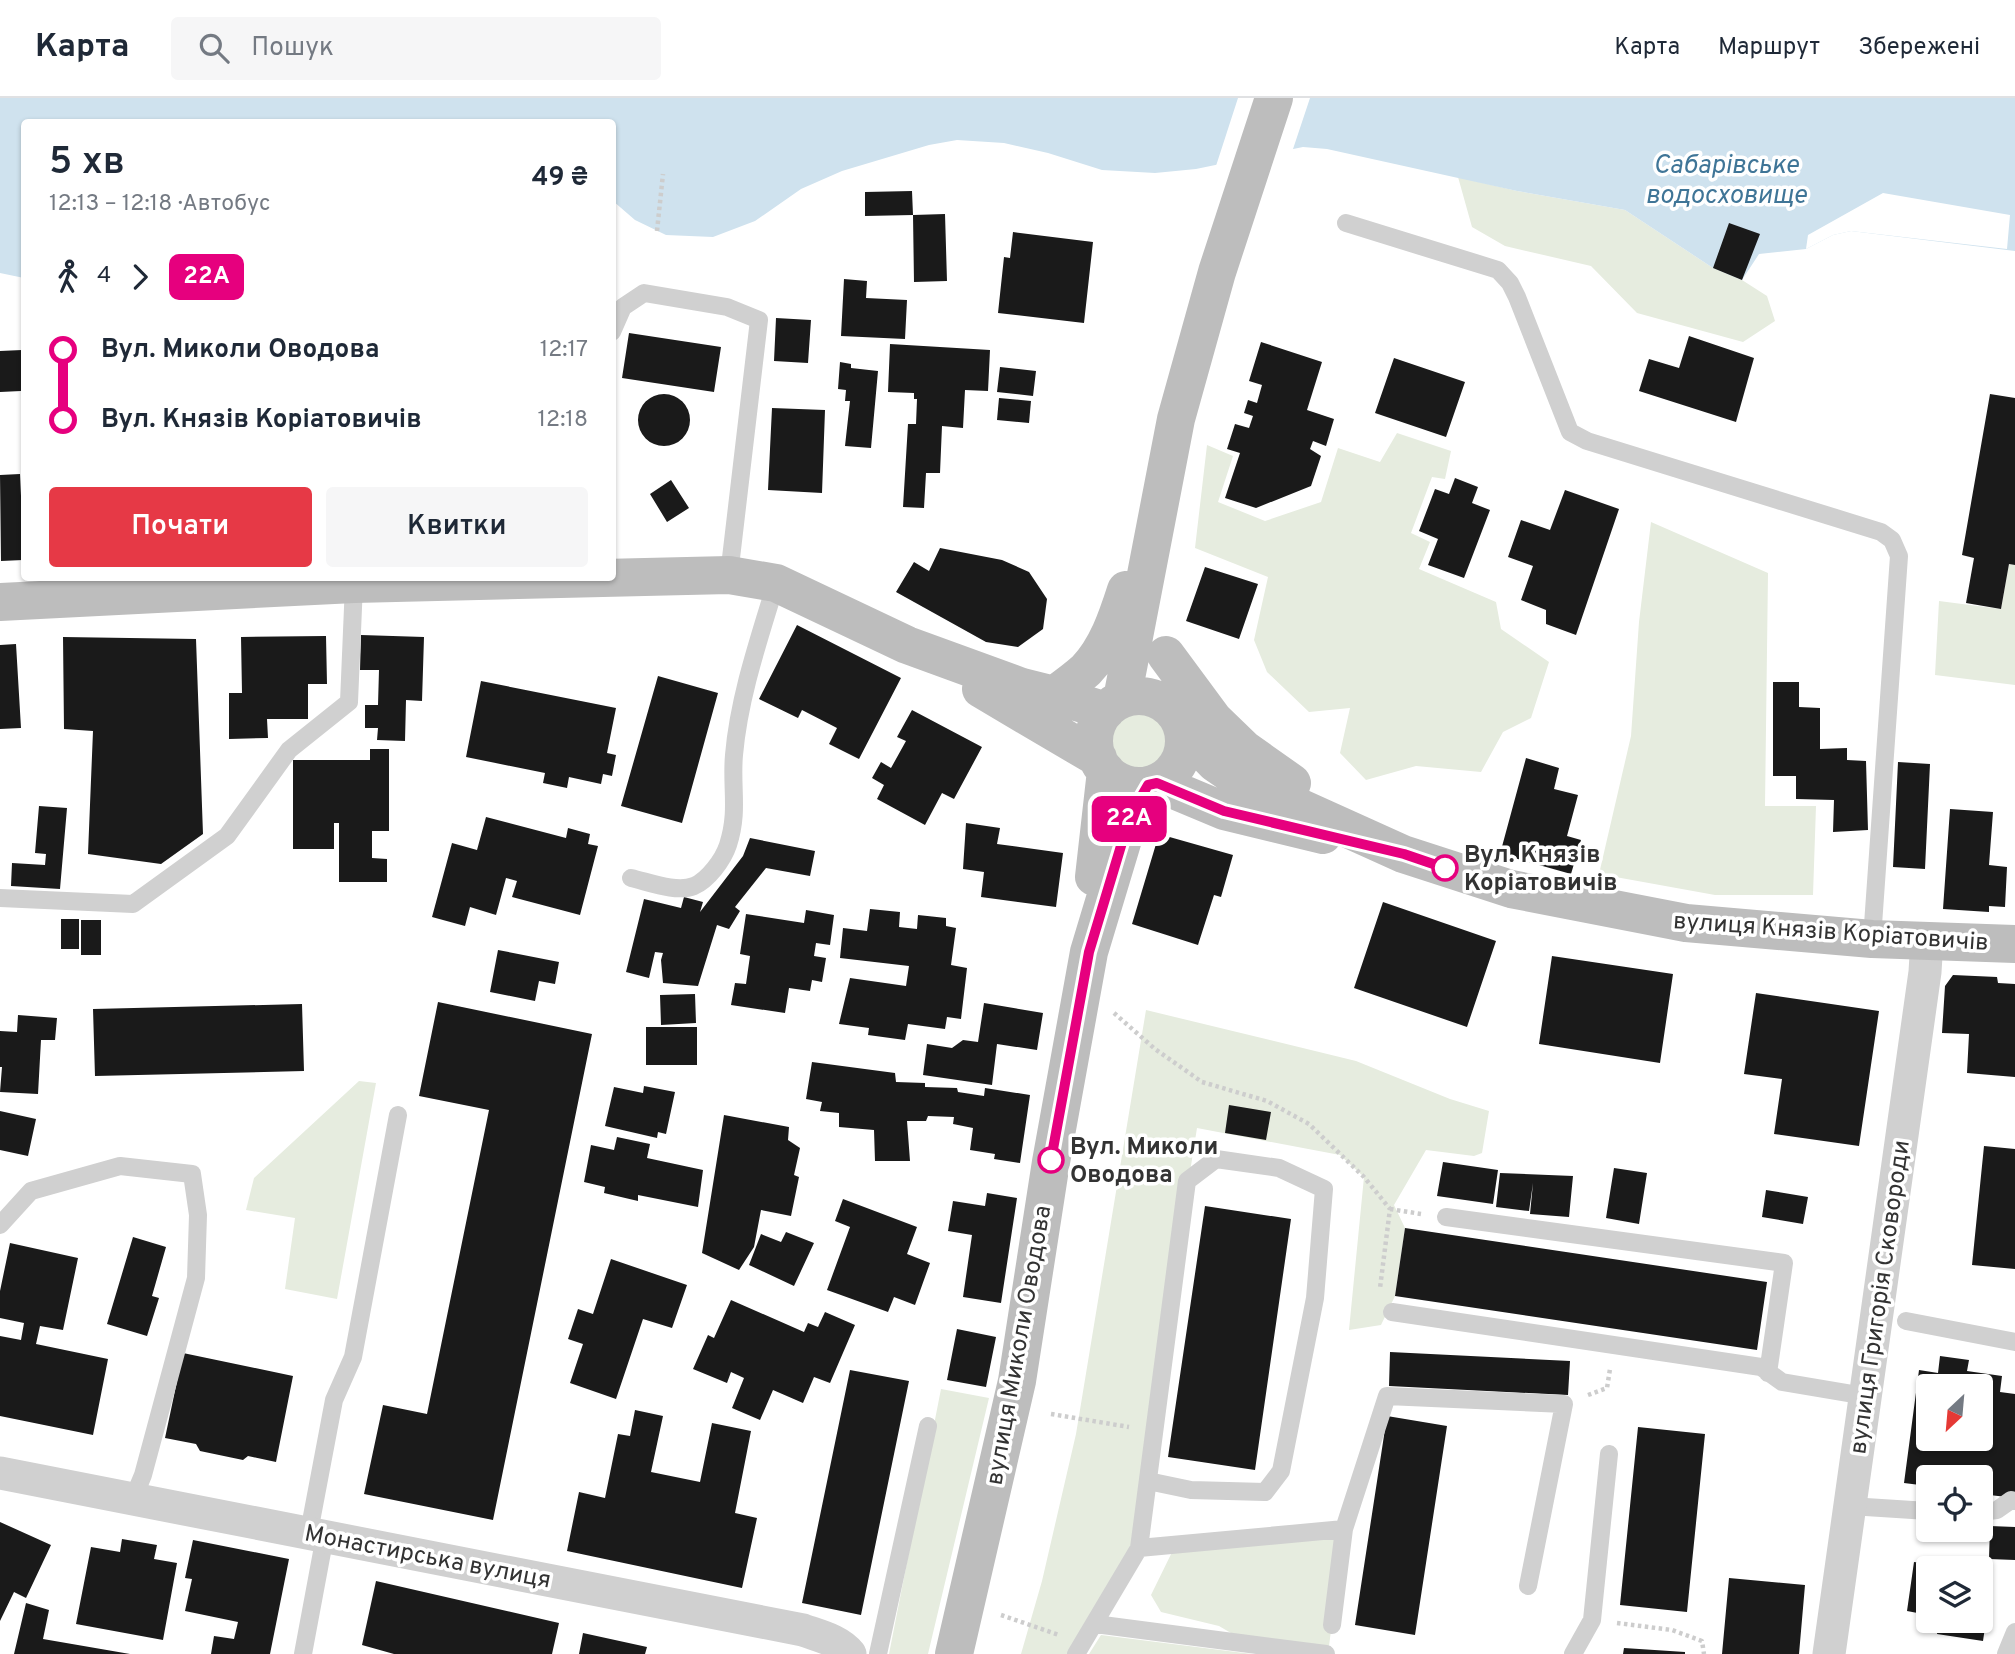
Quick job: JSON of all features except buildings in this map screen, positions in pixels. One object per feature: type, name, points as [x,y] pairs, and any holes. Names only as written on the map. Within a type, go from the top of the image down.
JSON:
[{"type":"main road","points":[[1114,705],[1185,385],[1217,272],[1274,98]]},
{"type":"main road","points":[[1054,695],[1086,669],[1105,644],[1116,622],[1166,472]]},
{"type":"main road","points":[[907,645],[1102,765],[1113,778],[1129,785],[1152,784],[1178,765],[1184,749],[1163,634],[1166,472]]},
{"type":"main road","points":[[616,577],[729,575],[776,583],[907,645],[1021,687],[1114,705]]},
{"type":"main road","points":[[0,602],[427,581]]},
{"type":"main road","points":[[1105,644],[1114,705]]},
{"type":"main road","name":"вулиця Князів Коріатовичів","points":[[1166,655],[1214,720],[1244,749],[1295,785],[1404,854]]},
{"type":"main road","points":[[1102,765],[1094,738],[1100,719],[1114,705],[1132,697],[1153,698],[1177,720]]},
{"type":"main road","name":"вулиця Князів Коріатовичів","points":[[1177,720],[1215,763],[1234,776],[1404,854]]},
{"type":"main road","name":"вулиця Миколи Оводова","points":[[1089,952],[1102,765]]},
{"type":"main road","name":"вулиця Князів Коріатовичів","points":[[1152,784],[1224,811],[1404,854],[1511,889],[1686,923],[1872,939],[2015,944]]},
{"type":"main road","name":"вулиця Миколи Оводова","points":[[954,1654],[1017,1381],[1051,1162],[1089,952],[1130,816],[1152,784]]},
{"type":"street","name":"вулиця Григорія Сковороди","points":[[1829,1654],[1925,972],[1927,940]]},
{"type":"street","name":"Монастирська вулиця","points":[[0,1473],[803,1630],[827,1638],[850,1654]]},
{"type":"lane","points":[[1346,223],[1498,270],[1510,283],[1517,297],[1570,432],[1587,441],[1881,532],[1892,540],[1899,556],[1872,939]]},
{"type":"lane","points":[[616,323],[623,307],[644,293],[727,307],[759,320],[729,575]]},
{"type":"lane","points":[[631,878],[674,888],[693,886],[705,878],[727,849],[736,818],[733,757],[742,703],[776,583]]},
{"type":"lane","points":[[0,898],[133,904],[227,836],[289,750],[349,702],[354,584]]},
{"type":"lane","points":[[303,1654],[334,1400],[353,1357],[398,1115]]},
{"type":"lane","points":[[1076,1654],[1139,1548],[1187,1181],[1216,1159],[1279,1168],[1324,1189],[1315,1298],[1281,1471],[1265,1492],[1191,1490],[1148,1481]]},
{"type":"lane","points":[[0,1225],[31,1191],[120,1166],[192,1174],[198,1215],[196,1278],[143,1475],[133,1499]]},
{"type":"lane","points":[[1446,1217],[1784,1263],[1768,1373]]},
{"type":"lane","points":[[1392,1312],[1761,1367],[1782,1382],[1865,1396]]},
{"type":"lane","points":[[1906,1321],[2015,1342]]},
{"type":"lane","points":[[1332,1625],[1344,1529],[1387,1396],[1564,1404],[1528,1586]]},
{"type":"lane","points":[[878,1654],[928,1426]]},
{"type":"lane","points":[[1573,1654],[1592,1620],[1609,1454]]},
{"type":"lane","points":[[1993,1510],[2011,1500],[2015,1501]]},
{"type":"lane","points":[[1850,1506],[1916,1510]]},
{"type":"lane","points":[[1139,1548],[1344,1529]]},
{"type":"lane","points":[[1095,1624],[1326,1654]]},
{"type":"lane","points":[[2006,1654],[2015,1632]]},
{"type":"path","points":[[657,231],[663,174]]},
{"type":"path","points":[[1051,1414],[1154,1431]]},
{"type":"path","points":[[999,1615],[1034,1627]]},
{"type":"path","points":[[1592,1620],[1672,1630],[1702,1641],[1703,1654]]},
{"type":"shaded area","points":[[1458,177],[1517,191],[1625,210],[1713,268],[1742,280],[1767,296],[1775,321],[1743,342],[1637,313],[1591,266],[1505,246],[1472,227]]},
{"type":"shaded area","points":[[1397,433],[1451,451],[1445,479],[1432,477],[1411,533],[1430,542],[1419,569],[1496,602],[1501,629],[1549,662],[1531,718],[1503,732],[1481,772],[1416,766],[1366,780],[1340,753],[1350,708],[1309,712],[1267,672],[1254,640],[1268,577],[1195,548],[1207,445],[1233,456],[1218,502],[1265,521],[1321,502],[1338,448],[1380,462]]},
{"type":"shaded area","points":[[1651,522],[1768,573],[1765,806],[1816,806],[1813,895],[1715,895],[1599,874],[1631,736],[1639,622]]},
{"type":"shaded area","points":[[2009,564],[2015,565],[2015,685],[1935,675],[1939,601],[2001,609]]},
{"type":"shaded area","points":[[1135,713],[1145,713],[1160,721],[1166,730],[1166,752],[1160,761],[1145,769],[1135,769],[1117,757],[1112,746],[1112,736],[1124,718]]},
{"type":"shaded area","points":[[1146,1010],[1356,1061],[1450,1099],[1489,1111],[1482,1153],[1474,1156],[1426,1150],[1394,1205],[1405,1228],[1395,1296],[1381,1325],[1349,1330],[1364,1177],[1340,1155],[1197,1128],[1150,1423],[1139,1548],[1076,1654],[1021,1654],[1042,1581],[1076,1434]]},
{"type":"shaded area","points":[[359,1081],[376,1083],[337,1299],[285,1289],[295,1218],[246,1210],[254,1178]]},
{"type":"shaded area","points":[[941,1389],[989,1398],[928,1654],[889,1654]]},
{"type":"shaded area","points":[[1344,1529],[1328,1654],[1248,1643],[1219,1626],[1161,1612],[1151,1595],[1176,1544]]},
{"type":"shaded area","points":[[1101,1635],[1252,1654],[1089,1654]]},
{"type":"water","name":"Сабарівське водосховище","points":[[0,98],[2015,98],[2015,251],[1851,231],[1833,235],[1806,249],[1759,254],[1742,280],[1713,268],[1625,210],[1517,191],[1327,149],[1303,147],[1196,169],[1155,173],[1102,170],[1004,143],[957,140],[929,145],[842,171],[801,189],[755,221],[713,237],[666,235],[635,220],[616,204],[616,119],[21,119],[21,277],[0,273]]},
{"type":"pier","points":[[1238,98],[1310,98],[1292,152],[1215,169]]},
{"type":"pier","points":[[1883,193],[2010,215],[2007,249],[1851,231],[1833,235],[1806,249],[1808,235]]},
{"type":"bus line","name":"22А","points":[[1051,1160],[1089,952],[1130,816],[1148,785],[1157,783],[1197,802],[1263,822],[1404,854],[1445,868]]},
{"type":"place","name":"Вул. Князів Коріатовичів","points":[[1445,868]]},
{"type":"place","name":"Вул. Миколи Оводова","points":[[1051,1160]]}]
